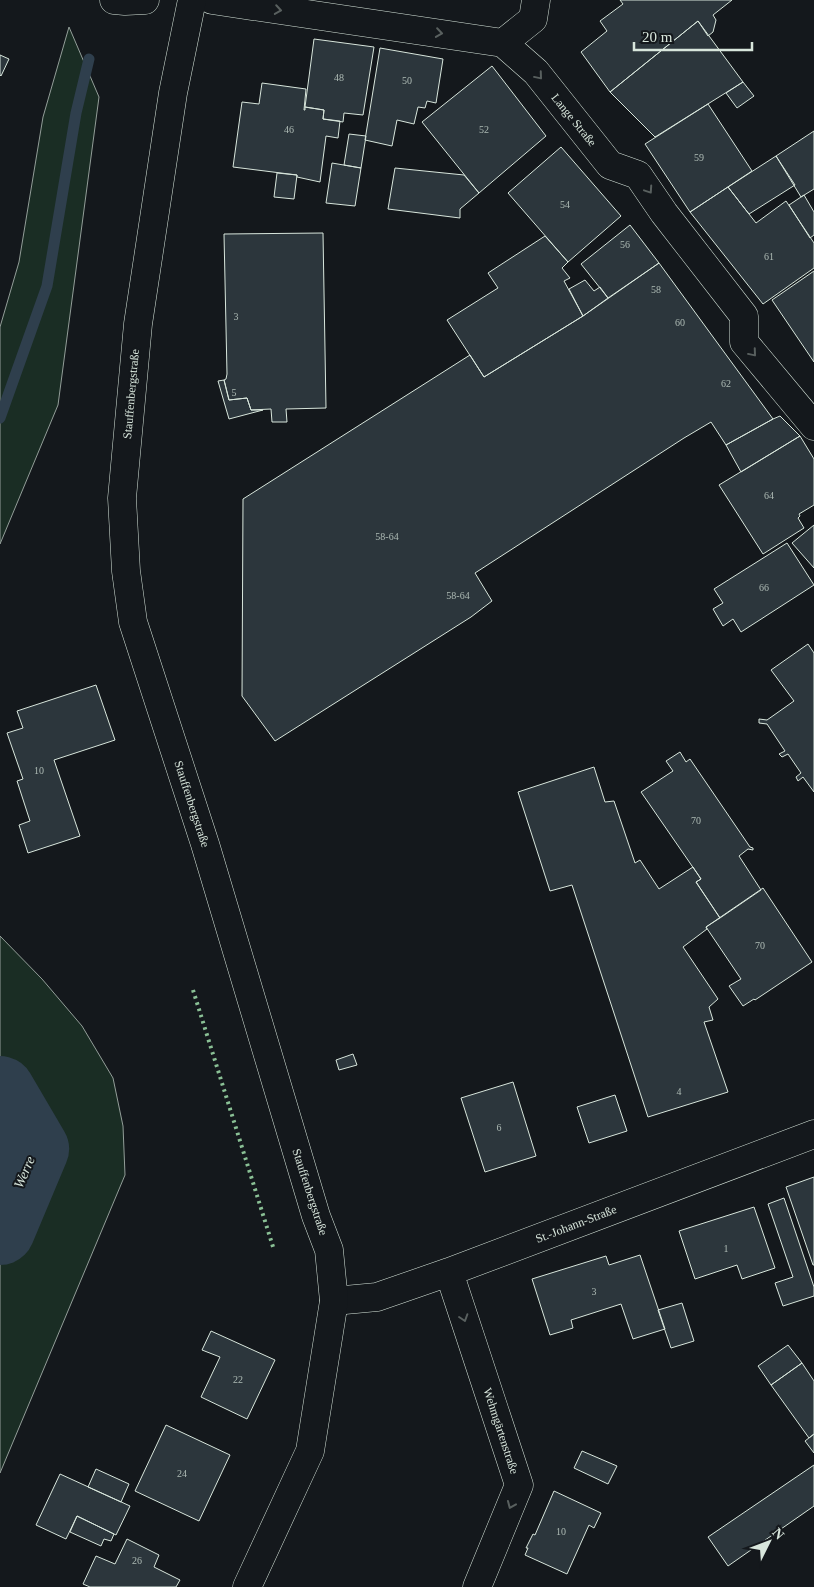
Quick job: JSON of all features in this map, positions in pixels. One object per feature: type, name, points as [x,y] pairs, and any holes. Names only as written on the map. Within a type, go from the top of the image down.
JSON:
[{"type":"street","points":[[115,0],[145,0]]},
{"type":"street","name":"Stauffenbergstraße","points":[[192,0],[174,93],[138,324],[122,498],[126,571],[133,622],[205,844],[316,1216],[329,1250],[334,1301],[310,1451],[247,1587]]},
{"type":"street","points":[[212,0],[503,43],[533,19],[536,0]]},
{"type":"street","name":"Lange Straße","points":[[503,43],[536,72],[610,165],[638,175],[664,213],[744,316],[744,342],[814,426]]},
{"type":"street","name":"St.-Johann-Straße","points":[[334,1301],[377,1296],[449,1272],[814,1134]]},
{"type":"street","name":"Wehmgärtenstraße","points":[[449,1272],[519,1485],[477,1587]]},
{"type":"green space","points":[[69,27],[99,97],[58,405],[0,544],[0,327],[19,262],[43,117]]},
{"type":"green space","points":[[0,936],[42,979],[82,1026],[113,1078],[123,1126],[125,1175],[0,1473]]},
{"type":"building","points":[[620,0],[732,0],[713,15],[716,20],[713,32],[708,36],[698,21],[610,92],[581,52],[607,31],[600,21],[623,4]]},
{"type":"building","points":[[698,21],[743,82],[655,137],[610,92]]},
{"type":"building","points":[[314,39],[374,47],[363,115],[344,113],[343,122],[323,119],[324,110],[305,107]]},
{"type":"building","points":[[380,48],[443,59],[436,103],[427,101],[425,108],[418,107],[414,124],[397,120],[392,146],[365,140]]},
{"type":"building","points":[[0,55],[9,59],[1,76],[0,75]]},
{"type":"building","points":[[492,66],[546,136],[479,193],[422,122]]},
{"type":"building","points":[[743,82],[754,96],[737,108],[726,93]]},
{"type":"building","points":[[262,83],[306,89],[304,110],[305,107],[324,110],[323,119],[340,121],[338,138],[326,136],[320,182],[297,177],[297,175],[233,167],[242,102],[259,104]]},
{"type":"building","points":[[708,104],[752,171],[690,212],[645,144]]},
{"type":"building","points":[[814,131],[814,189],[801,197],[776,156]]},
{"type":"building","points":[[349,134],[366,136],[361,168],[344,165]]},
{"type":"building","points":[[561,147],[621,216],[568,262],[508,193]]},
{"type":"building","points":[[776,156],[795,185],[749,214],[728,187]]},
{"type":"building","points":[[332,163],[361,168],[355,206],[326,203]]},
{"type":"building","points":[[395,168],[464,175],[479,193],[460,209],[460,218],[388,209]]},
{"type":"building","points":[[277,173],[297,175],[294,199],[274,197]]},
{"type":"building","points":[[728,187],[756,223],[786,201],[814,243],[814,268],[763,304],[690,212]]},
{"type":"building","points":[[804,195],[814,212],[814,235],[810,238],[789,205]]},
{"type":"building","points":[[630,225],[659,263],[608,298],[581,264]]},
{"type":"building","points":[[323,233],[326,408],[286,409],[287,422],[272,422],[271,409],[251,410],[247,398],[229,400],[224,380],[227,374],[224,234]]},
{"type":"building","points":[[545,236],[568,262],[562,268],[570,278],[564,281],[583,316],[484,377],[447,320],[498,288],[488,273]]},
{"type":"building","points":[[659,263],[773,419],[726,445],[711,422],[475,573],[492,601],[471,617],[275,741],[242,696],[243,499],[470,355],[484,377],[583,316]]},
{"type":"building","points":[[814,271],[814,362],[772,300]]},
{"type":"building","points":[[585,280],[594,291],[600,287],[608,298],[583,316],[569,289]]},
{"type":"building","points":[[224,380],[229,400],[247,398],[251,410],[263,410],[229,419],[218,381]]},
{"type":"building","points":[[780,416],[800,436],[741,472],[726,445]]},
{"type":"building","points":[[800,436],[814,459],[814,505],[799,514],[798,518],[804,528],[763,554],[719,485]]},
{"type":"building","points":[[814,525],[814,568],[792,543]]},
{"type":"building","points":[[787,543],[814,585],[741,632],[733,619],[723,626],[713,609],[723,603],[714,589]]},
{"type":"building","points":[[808,644],[814,653],[814,792],[803,777],[798,781],[796,777],[801,773],[788,754],[782,757],[779,754],[785,751],[767,724],[759,723],[759,719],[767,720],[794,701],[771,670]]},
{"type":"building","points":[[96,685],[115,740],[54,760],[80,836],[28,853],[19,825],[30,821],[17,781],[23,779],[7,733],[23,728],[17,711]]},
{"type":"building","points":[[680,752],[686,762],[690,759],[750,847],[753,848],[753,850],[748,849],[739,856],[761,890],[720,918],[696,882],[701,879],[641,792],[673,771],[666,761]]},
{"type":"building","points":[[594,767],[605,802],[614,801],[635,863],[640,860],[659,889],[693,867],[701,879],[696,882],[720,918],[706,927],[707,929],[683,947],[718,999],[709,1007],[713,1020],[704,1022],[728,1092],[648,1117],[572,885],[550,891],[518,792]]},
{"type":"building","points":[[763,888],[812,962],[743,1006],[729,986],[741,979],[706,927]]},
{"type":"building","points":[[353,1054],[357,1065],[339,1070],[336,1060]]},
{"type":"building","points":[[513,1082],[536,1156],[485,1172],[461,1098]]},
{"type":"building","points":[[615,1095],[627,1131],[589,1143],[577,1107]]},
{"type":"building","points":[[814,1177],[814,1265],[813,1265],[786,1187]]},
{"type":"building","points":[[784,1198],[814,1287],[814,1296],[783,1306],[775,1283],[793,1277],[768,1204]]},
{"type":"building","points":[[754,1207],[775,1268],[742,1279],[737,1265],[695,1279],[679,1231]]},
{"type":"building","points":[[640,1255],[665,1329],[633,1339],[621,1304],[571,1320],[573,1328],[550,1335],[532,1279],[606,1256],[609,1265]]},
{"type":"building","points":[[682,1303],[694,1341],[671,1348],[658,1310]]},
{"type":"building","points":[[211,1331],[275,1360],[247,1419],[201,1397],[220,1357],[202,1350]]},
{"type":"building","points":[[788,1345],[802,1363],[771,1385],[758,1366]]},
{"type":"building","points":[[802,1363],[814,1381],[814,1434],[809,1438],[771,1385]]},
{"type":"building","points":[[166,1425],[230,1455],[199,1521],[135,1491]]},
{"type":"building","points":[[814,1434],[814,1453],[805,1441]]},
{"type":"building","points":[[582,1451],[617,1466],[608,1484],[574,1468]]},
{"type":"building","points":[[814,1465],[814,1506],[728,1566],[708,1537]]},
{"type":"building","points":[[96,1469],[129,1484],[121,1502],[88,1487]]},
{"type":"building","points":[[60,1474],[130,1506],[116,1535],[77,1516],[66,1539],[36,1525]]},
{"type":"building","points":[[554,1491],[601,1513],[594,1528],[589,1525],[567,1574],[525,1555],[528,1548],[526,1548],[533,1534],[535,1535]]},
{"type":"building","points":[[77,1516],[114,1534],[111,1541],[104,1539],[101,1546],[70,1532]]},
{"type":"building","points":[[127,1539],[159,1555],[154,1567],[180,1580],[176,1587],[90,1587],[83,1584],[96,1556],[115,1564]]},
{"type":"waterway","points":[[0,418],[47,286],[76,113],[89,59]]},
{"type":"waterway","name":"Werre","points":[[0,1091],[34,1149],[0,1230]]},
{"type":"hedge","points":[[193,990],[274,1250]]}]
